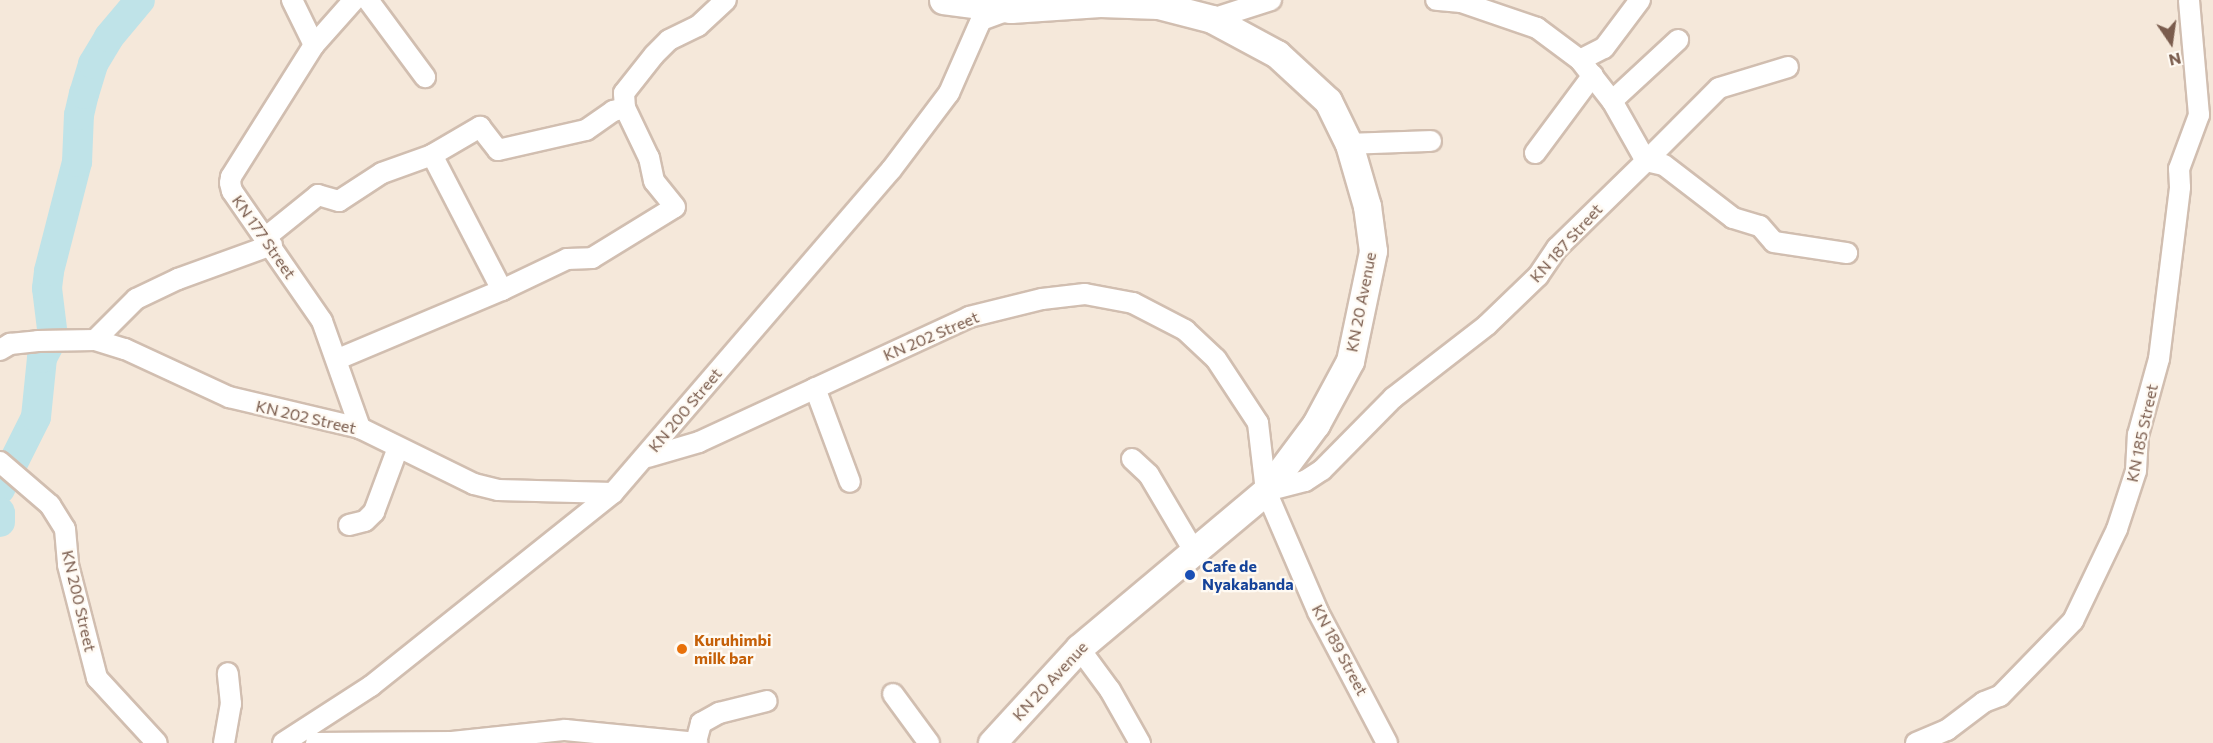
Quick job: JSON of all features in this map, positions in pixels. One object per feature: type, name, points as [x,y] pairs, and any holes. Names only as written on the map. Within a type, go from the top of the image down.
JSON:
[{"type":"main road","name":"KN 20 Avenue","points":[[943,0],[1011,9],[1100,3],[1158,5],[1212,19],[1277,54],[1328,101],[1349,144],[1367,206],[1373,251],[1362,317],[1350,361],[1316,424],[1266,491],[1079,648],[992,743]]},
{"type":"street","points":[[292,0],[314,45]]},
{"type":"street","name":"KN 177 Street","points":[[354,0],[314,45],[231,177],[232,191],[269,241],[322,321],[338,359],[360,428]]},
{"type":"street","points":[[368,0],[425,76]]},
{"type":"street","points":[[338,359],[502,290],[567,259],[592,258],[675,207],[654,181],[649,158],[625,108],[624,93],[669,39],[698,26],[726,0]]},
{"type":"street","points":[[1212,19],[1271,0]]},
{"type":"street","points":[[1436,0],[1462,1],[1537,28],[1586,67],[1612,101],[1646,161],[1664,165],[1733,218],[1760,226],[1774,242],[1847,253]]},
{"type":"street","points":[[1535,153],[1586,67],[1604,48],[1640,0]]},
{"type":"street","name":"KN 185 Street","points":[[1916,743],[1947,730],[1984,702],[2000,696],[2073,621],[2117,530],[2136,471],[2138,435],[2159,360],[2180,187],[2178,169],[2199,115],[2206,87],[2189,0]]},
{"type":"street","name":"KN 200 Street","points":[[283,743],[371,686],[613,493],[917,136],[949,93],[981,20],[1011,9]]},
{"type":"street","points":[[1612,101],[1678,40]]},
{"type":"street","name":"KN 187 Street","points":[[1266,491],[1305,481],[1322,470],[1393,398],[1487,326],[1538,276],[1557,248],[1719,88],[1788,67]]},
{"type":"street","points":[[95,340],[136,299],[269,241],[318,195],[339,201],[382,173],[432,155],[480,127],[498,150],[586,130],[613,111],[625,108]]},
{"type":"street","points":[[1349,144],[1431,141]]},
{"type":"street","points":[[432,155],[502,290]]},
{"type":"street","name":"KN 202 Street","points":[[645,458],[699,442],[969,317],[1042,299],[1085,294],[1133,303],[1185,330],[1222,366],[1258,423],[1266,491]]},
{"type":"street","name":"KN 202 Street","points":[[0,350],[10,344],[53,340],[95,340],[125,349],[229,397],[360,428],[397,450],[474,484],[498,490],[613,493]]},
{"type":"street","points":[[815,388],[850,482]]},
{"type":"street","points":[[349,525],[365,521],[374,512],[397,450]]},
{"type":"street","points":[[1132,459],[1149,475],[1194,551]]},
{"type":"street","name":"KN 200 Street","points":[[1,463],[32,492],[50,505],[65,529],[68,565],[97,678],[157,743]]},
{"type":"street","name":"KN 189 Street","points":[[1266,491],[1318,612],[1387,743]]},
{"type":"street","points":[[1079,648],[1110,690],[1140,743]]},
{"type":"street","points":[[224,743],[231,704],[228,673]]},
{"type":"street","points":[[893,694],[929,743]]},
{"type":"street","points":[[316,743],[452,743],[565,730],[697,742],[702,723],[710,718],[767,701]]},
{"type":"shaded area","points":[[0,0],[2213,0],[2213,743],[0,743]]},
{"type":"waterway","points":[[0,489],[36,417],[42,358],[53,337],[47,288],[49,271],[77,162],[79,115],[84,94],[93,64],[109,37],[140,0]]},
{"type":"waterway","points":[[74,94],[81,106]]},
{"type":"waterway","points":[[0,512],[0,522]]},
{"type":"place","name":"Cafe de Nyakabanda","points":[[1190,575]]},
{"type":"place","name":"Kuruhimbi milk bar","points":[[682,649]]}]
